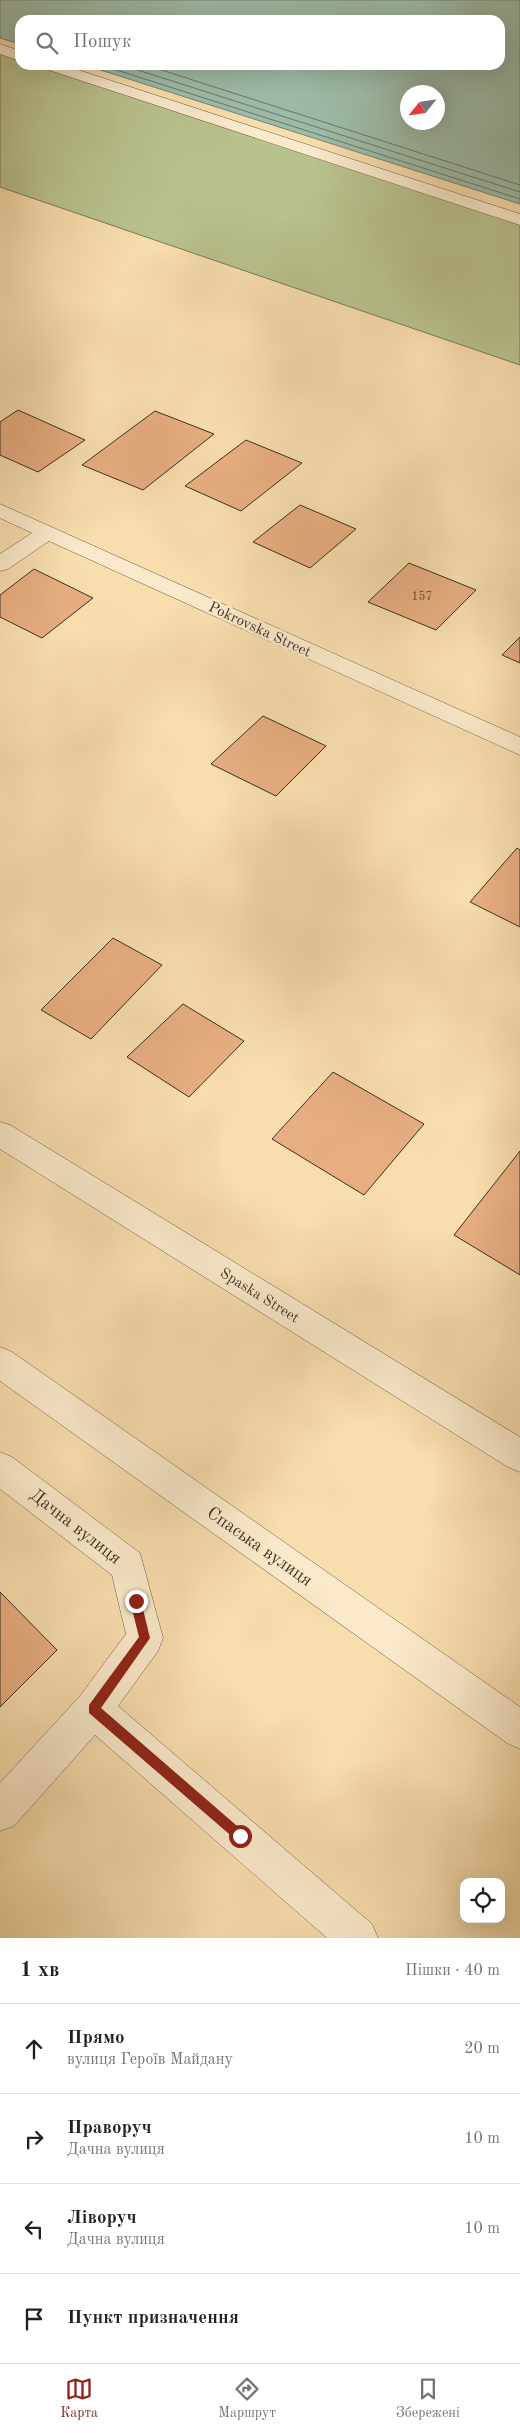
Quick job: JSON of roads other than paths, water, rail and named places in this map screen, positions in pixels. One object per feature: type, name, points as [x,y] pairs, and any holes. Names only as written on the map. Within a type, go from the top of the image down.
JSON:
[{"type":"street","points":[[0,49],[15,54]]},
{"type":"street","points":[[63,70],[520,220]]},
{"type":"street","name":"Pokrovska Street","points":[[0,510],[520,747]]},
{"type":"street","points":[[0,564],[48,532]]},
{"type":"street","name":"Spaska Street","points":[[0,1134],[520,1456]]},
{"type":"street","name":"Спаська вулиця","points":[[0,1362],[520,1730]]},
{"type":"street","name":"Дачна вулиця","points":[[0,1468],[126,1565],[145,1638],[93,1709],[0,1812]]},
{"type":"street","points":[[93,1709],[358,1938]]},
{"type":"water","points":[[0,0],[520,0],[520,204],[101,70],[505,70],[505,15],[15,15],[15,42],[0,38]]}]
